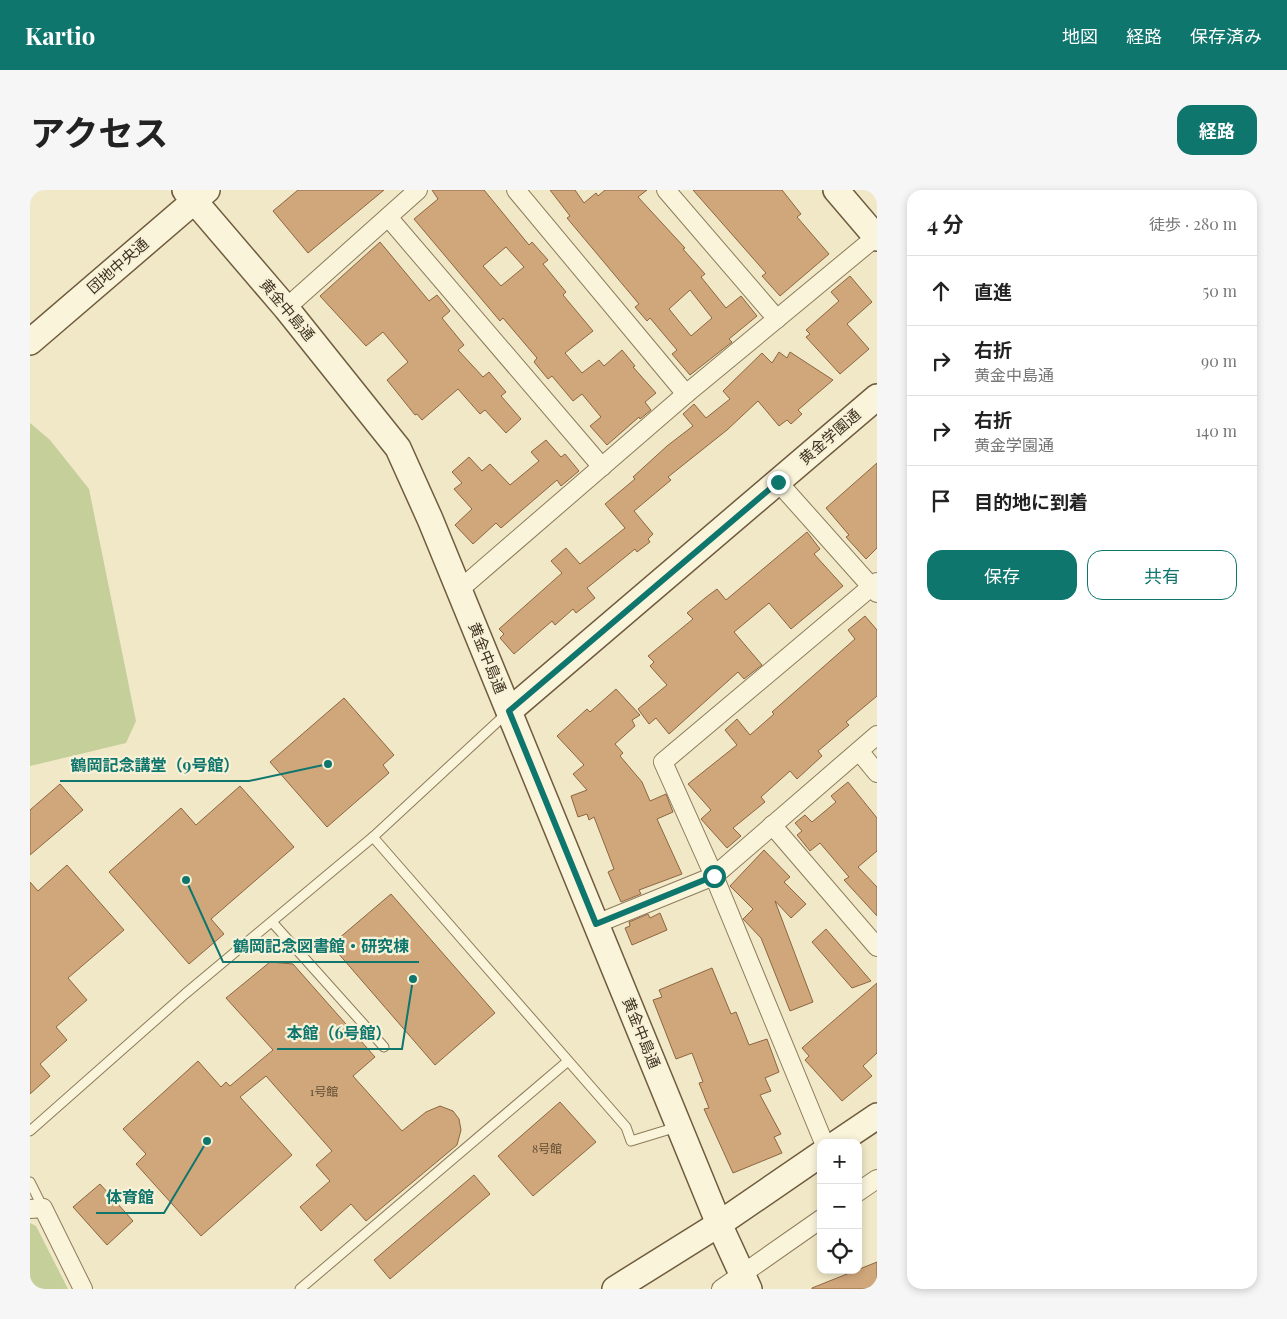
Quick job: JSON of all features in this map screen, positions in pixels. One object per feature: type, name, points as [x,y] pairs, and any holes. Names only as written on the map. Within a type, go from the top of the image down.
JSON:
[{"type":"street","points":[[286,308],[418,190]]},
{"type":"street","points":[[516,190],[686,394]]},
{"type":"street","points":[[666,190],[777,319]]},
{"type":"street","points":[[459,590],[686,394],[877,237],[836,190]]},
{"type":"street","name":"黄金中島通","points":[[195,194],[398,448],[430,519],[679,1126],[746,1282]]},
{"type":"street","name":"団地中央通","points":[[30,342],[195,194]]},
{"type":"street","points":[[388,217],[602,467]]},
{"type":"street","name":"黄金学園通","points":[[509,711],[877,397]]},
{"type":"street","points":[[778,482],[875,587],[663,762],[714,876],[822,1139]]},
{"type":"street","points":[[596,924],[714,876],[877,735]]},
{"type":"street","points":[[859,751],[877,773]]},
{"type":"street","points":[[772,825],[877,947]]},
{"type":"street","points":[[843,1139],[877,1116]]},
{"type":"street","points":[[615,1289],[720,1224],[817,1157]]},
{"type":"street","points":[[862,1189],[877,1179]]},
{"type":"street","points":[[36,1208],[83,1289]]},
{"type":"street","points":[[721,1289],[746,1282],[817,1222]]},
{"type":"lane","points":[[30,1131],[186,994],[373,837],[509,711]]},
{"type":"lane","points":[[373,837],[626,1127],[631,1141],[679,1126]]},
{"type":"lane","points":[[272,922],[384,1047]]},
{"type":"lane","points":[[300,1289],[568,1061]]},
{"type":"lane","points":[[30,1182],[36,1208]]},
{"type":"green space","points":[[30,423],[50,440],[89,489],[136,721],[126,743],[30,766]]},
{"type":"green space","points":[[30,1223],[36,1226],[68,1289],[30,1289]]},
{"type":"building","points":[[298,190],[384,190],[308,253],[273,211]]},
{"type":"building","points":[[432,190],[484,190],[529,245],[532,242],[548,260],[543,264],[566,292],[563,295],[593,331],[565,353],[582,373],[599,360],[604,366],[622,350],[635,366],[633,367],[656,393],[645,402],[651,410],[640,419],[639,417],[607,445],[590,426],[601,417],[582,394],[573,401],[552,376],[548,379],[534,362],[537,358],[503,318],[500,321],[414,219],[438,199]],"holes":[[[506,247],[524,267],[501,286],[483,266]]]},
{"type":"building","points":[[550,190],[575,190],[584,203],[596,193],[598,196],[605,190],[647,190],[638,197],[685,248],[683,249],[705,274],[701,277],[726,308],[741,296],[757,316],[729,339],[732,342],[690,375],[672,354],[677,350],[650,318],[647,321],[635,307],[639,304],[567,218],[570,216]],"holes":[[[690,290],[712,318],[691,336],[669,309]]]},
{"type":"building","points":[[693,190],[782,190],[801,214],[797,217],[829,254],[780,296],[762,276],[766,273]]},
{"type":"building","points":[[380,242],[429,301],[437,295],[450,311],[442,318],[464,345],[458,350],[483,377],[489,372],[506,392],[501,396],[521,419],[506,433],[485,410],[480,414],[458,389],[422,420],[417,414],[415,415],[387,380],[408,362],[383,332],[366,346],[320,296]]},
{"type":"building","points":[[850,276],[872,302],[847,324],[869,349],[840,374],[806,337],[810,334],[806,330],[839,301],[831,292]]},
{"type":"building","points":[[779,352],[787,358],[790,352],[833,380],[798,410],[802,414],[791,424],[787,420],[779,426],[758,401],[727,430],[668,477],[671,480],[634,511],[653,534],[648,539],[650,542],[637,552],[635,549],[587,588],[595,598],[576,613],[573,609],[555,625],[552,621],[514,654],[500,638],[504,634],[499,629],[562,573],[551,561],[566,548],[580,564],[625,528],[605,504],[635,479],[633,477],[667,446],[693,426],[683,414],[694,404],[706,418],[730,399],[723,391],[762,353],[772,363]]},
{"type":"building","points":[[546,440],[561,457],[565,454],[579,471],[561,486],[557,480],[501,528],[496,523],[473,544],[455,525],[472,509],[454,489],[462,483],[452,472],[469,457],[482,471],[490,464],[510,485],[539,461],[531,452]]},
{"type":"building","points":[[877,463],[877,548],[866,559],[846,537],[849,535],[826,508]]},
{"type":"building","points":[[807,532],[820,549],[814,554],[843,586],[791,629],[769,603],[734,632],[762,665],[744,679],[738,672],[669,734],[656,718],[649,724],[638,709],[667,685],[650,666],[654,662],[648,656],[693,619],[687,613],[705,598],[717,589],[726,600]]},
{"type":"building","points":[[865,616],[877,630],[877,696],[846,722],[849,725],[818,751],[822,756],[797,779],[790,771],[761,797],[765,802],[733,828],[741,836],[727,848],[701,819],[711,810],[688,784],[737,745],[725,730],[737,719],[750,735],[774,714],[772,712],[855,639],[848,630]]},
{"type":"building","points":[[616,689],[640,715],[632,720],[635,726],[615,744],[623,753],[620,756],[642,782],[650,801],[666,794],[673,812],[657,819],[682,874],[639,890],[641,894],[621,902],[608,872],[614,869],[594,817],[589,820],[587,814],[578,817],[571,796],[587,790],[573,774],[584,765],[557,736],[587,709],[590,712]]},
{"type":"building","points":[[344,698],[394,755],[383,765],[389,773],[327,827],[270,762]]},
{"type":"building","points":[[848,782],[877,818],[877,851],[858,867],[877,887],[877,916],[844,880],[849,877],[820,843],[810,851],[797,835],[802,831],[795,823],[805,815],[812,822],[836,802],[831,796]]},
{"type":"building","points":[[60,784],[83,810],[30,855],[30,810]]},
{"type":"building","points":[[240,786],[294,847],[211,919],[224,934],[189,964],[109,872],[181,808],[196,825]]},
{"type":"building","points":[[764,850],[790,877],[784,882],[806,904],[791,918],[775,901],[813,1002],[790,1011],[761,938],[743,919],[753,909],[730,886]]},
{"type":"building","points":[[67,865],[124,930],[68,978],[87,1000],[56,1027],[67,1040],[40,1064],[50,1076],[30,1094],[30,882],[38,891]]},
{"type":"building","points":[[391,894],[495,1013],[435,1065],[331,945]]},
{"type":"building","points":[[660,913],[667,930],[632,945],[625,928],[630,926],[629,922],[648,914],[650,918]]},
{"type":"building","points":[[826,929],[871,981],[852,988],[812,942]]},
{"type":"building","points":[[270,962],[293,964],[375,1057],[353,1076],[402,1131],[426,1112],[440,1106],[453,1111],[459,1119],[461,1130],[457,1145],[366,1221],[351,1204],[321,1231],[300,1207],[330,1181],[316,1165],[332,1151],[266,1076],[240,1097],[292,1155],[201,1236],[136,1164],[146,1154],[123,1129],[198,1061],[221,1087],[226,1082],[230,1086],[273,1050],[226,998]]},
{"type":"building","points":[[712,968],[731,1014],[736,1012],[749,1045],[767,1039],[779,1072],[765,1078],[771,1091],[760,1095],[781,1134],[774,1137],[782,1153],[733,1173],[704,1109],[709,1108],[699,1083],[703,1082],[692,1053],[676,1059],[653,1000],[662,997],[659,990]]},
{"type":"building","points":[[877,983],[877,1053],[863,1066],[872,1076],[842,1101],[805,1060],[809,1056],[802,1048]]},
{"type":"building","points":[[560,1102],[596,1142],[533,1196],[498,1156]]},
{"type":"building","points":[[474,1175],[490,1194],[390,1279],[374,1260]]},
{"type":"building","points":[[100,1184],[133,1221],[107,1245],[73,1207]]},
{"type":"building","points":[[877,1262],[877,1289],[812,1289],[847,1274],[862,1274],[862,1268]]},
{"type":"place","name":"鶴岡記念講堂（9号館）","points":[[328,764]]},
{"type":"place","name":"鶴岡記念図書館・研究棟","points":[[186,880]]},
{"type":"place","name":"本館（6号館）","points":[[413,979]]},
{"type":"place","name":"体育館","points":[[207,1141]]},
{"type":"route","points":[[714,876],[596,924],[509,711],[778,482]]}]
